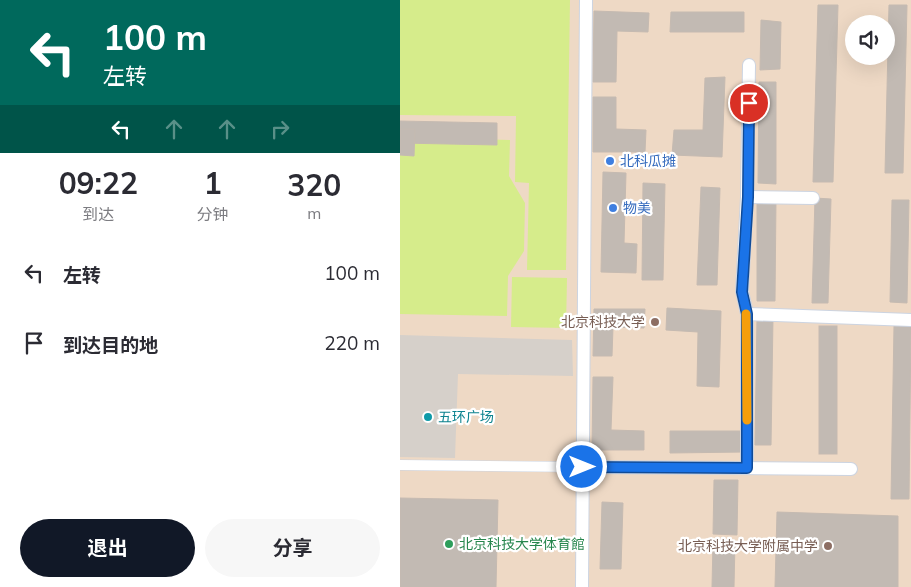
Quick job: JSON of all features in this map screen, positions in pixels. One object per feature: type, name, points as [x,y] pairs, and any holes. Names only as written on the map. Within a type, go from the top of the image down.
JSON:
[{"type":"street","points":[[582,587],[586,0]]},
{"type":"street","points":[[747,468],[747,314],[742,292],[748,197],[749,65]]},
{"type":"street","points":[[748,197],[813,198]]},
{"type":"street","points":[[747,314],[911,320]]},
{"type":"street","points":[[400,466],[851,469]]},
{"type":"shaded area","name":"北京科技大学","points":[[400,0],[911,0],[911,587],[400,587]]},
{"type":"shaded area","name":"五环广场","points":[[400,335],[572,340],[573,376],[458,374],[455,458],[400,457]]},
{"type":"green space","points":[[400,0],[570,0],[566,270],[527,270],[529,183],[515,182],[516,116],[400,115]]},
{"type":"green space","points":[[400,137],[510,140],[509,176],[525,203],[524,251],[508,276],[507,316],[400,314]]},
{"type":"green space","points":[[512,277],[567,278],[566,328],[511,327]]},
{"type":"building","points":[[818,5],[838,5],[833,182],[813,182]]},
{"type":"building","points":[[889,5],[907,5],[903,173],[885,173],[888,65],[895,65],[895,15],[889,15]]},
{"type":"building","points":[[594,11],[649,13],[648,32],[617,31],[616,82],[593,82]]},
{"type":"building","points":[[671,12],[744,12],[744,32],[670,32]]},
{"type":"building","points":[[761,20],[781,22],[780,69],[760,70]]},
{"type":"building","points":[[725,77],[722,157],[672,155],[674,130],[703,130],[705,78]]},
{"type":"building","points":[[759,82],[776,82],[776,184],[758,183]]},
{"type":"building","points":[[593,97],[616,97],[616,129],[646,130],[645,152],[593,152]]},
{"type":"building","points":[[400,121],[497,123],[497,145],[400,143]]},
{"type":"building","points":[[400,129],[415,129],[414,156],[400,155]]},
{"type":"building","name":"物美","points":[[603,172],[626,173],[624,243],[637,244],[636,273],[601,272]]},
{"type":"building","points":[[643,183],[665,184],[663,280],[642,280]]},
{"type":"building","points":[[701,187],[720,188],[717,285],[697,285]]},
{"type":"building","points":[[757,198],[776,198],[775,301],[757,301]]},
{"type":"building","points":[[815,198],[831,199],[828,303],[812,303]]},
{"type":"building","points":[[892,200],[909,200],[907,303],[890,302]]},
{"type":"building","points":[[667,308],[721,311],[719,387],[697,386],[698,332],[666,330]]},
{"type":"building","points":[[594,309],[645,309],[644,328],[613,327],[612,356],[593,356]]},
{"type":"building","points":[[757,317],[773,317],[771,445],[755,445]]},
{"type":"building","points":[[819,326],[837,326],[837,454],[819,454]]},
{"type":"building","points":[[894,326],[911,326],[909,499],[891,499]]},
{"type":"building","points":[[593,377],[613,377],[611,430],[644,431],[644,450],[592,450]]},
{"type":"building","points":[[670,431],[743,431],[744,452],[670,453]]},
{"type":"building","points":[[714,480],[738,480],[737,535],[713,534]]},
{"type":"building","name":"北京科技大学体育館","points":[[400,498],[498,500],[496,587],[400,587]]},
{"type":"building","points":[[602,502],[623,503],[621,569],[600,569]]},
{"type":"building","name":"北京科技大学附属中学","points":[[777,512],[898,516],[898,587],[775,587]]},
{"type":"building","points":[[713,542],[735,542],[734,587],[712,587]]},
{"type":"slow traffic","points":[[746,314],[747,420]]},
{"type":"place","name":"北科瓜摊","points":[[610,161]]},
{"type":"place","name":"物美","points":[[613,208]]},
{"type":"place","name":"北京科技大学","points":[[655,322]]},
{"type":"place","name":"五环广场","points":[[428,417]]},
{"type":"place","name":"北京科技大学体育館","points":[[449,544]]},
{"type":"place","name":"北京科技大学附属中学","points":[[828,546]]},
{"type":"route","points":[[582,467],[747,468],[747,314],[742,292],[748,197],[749,103]]}]
